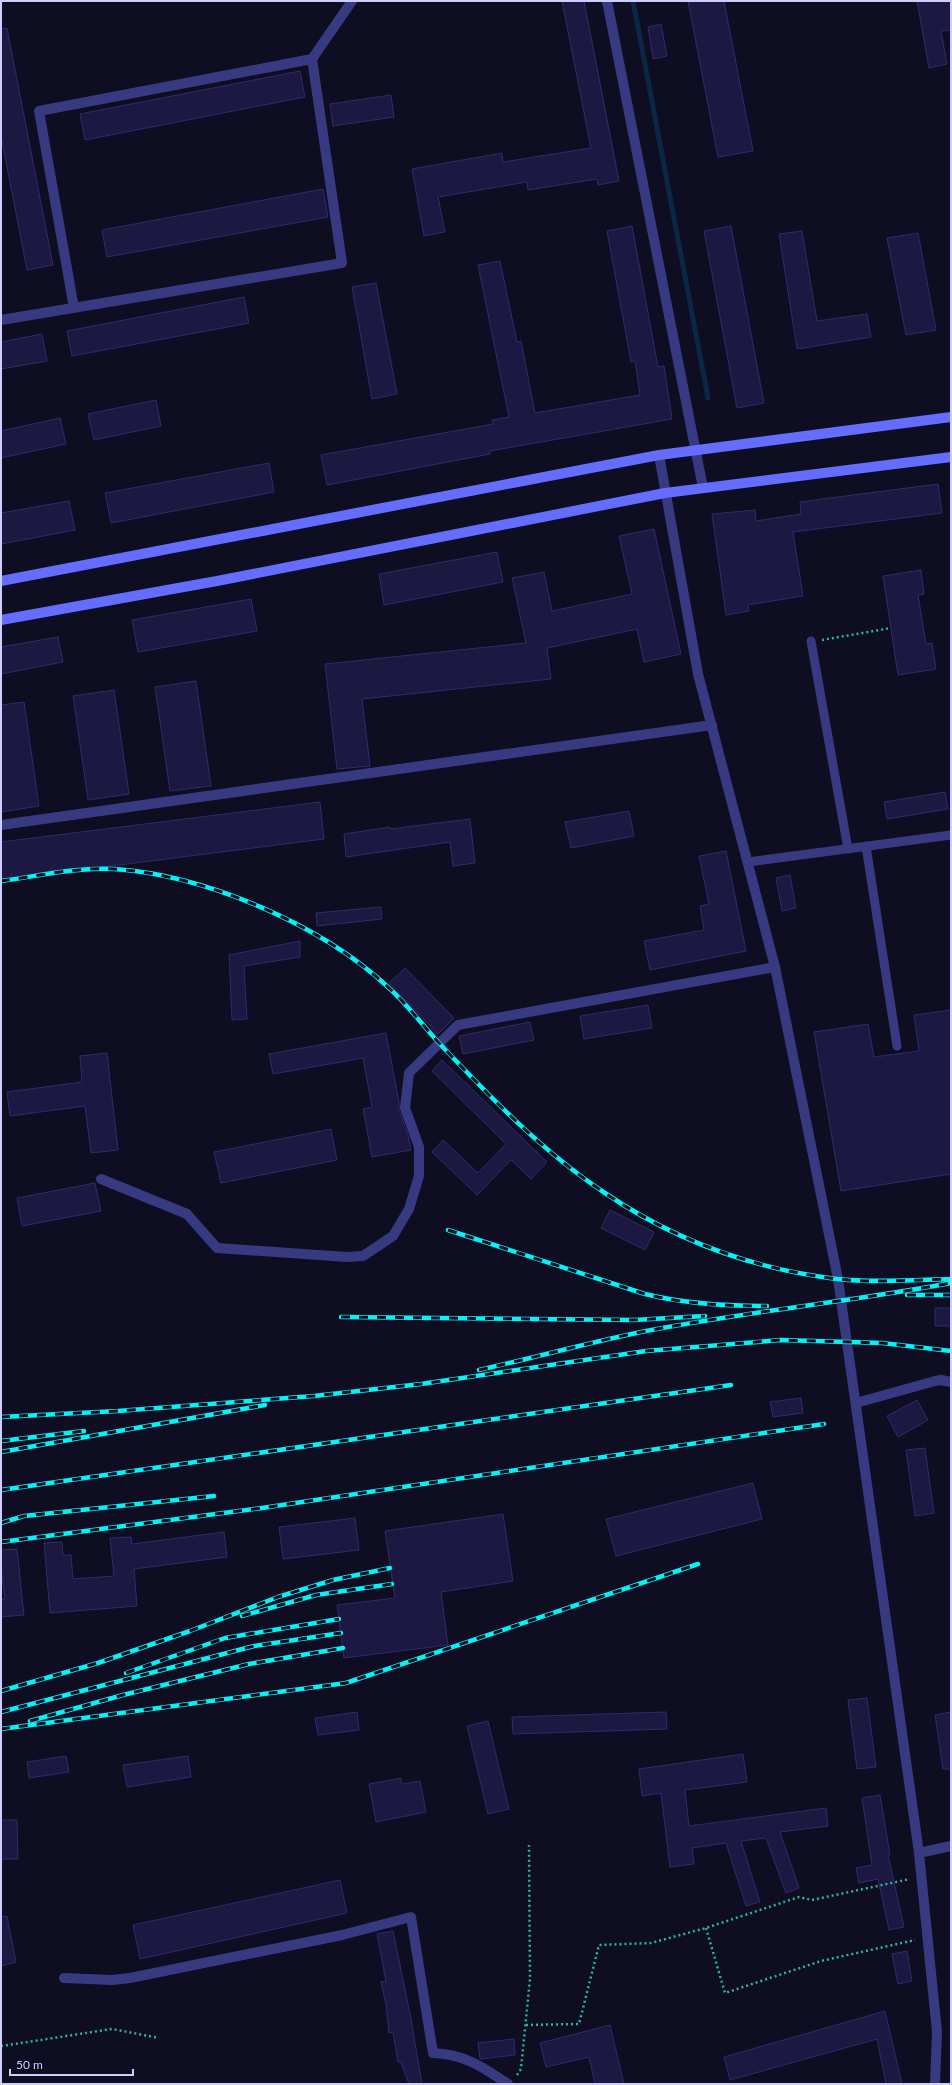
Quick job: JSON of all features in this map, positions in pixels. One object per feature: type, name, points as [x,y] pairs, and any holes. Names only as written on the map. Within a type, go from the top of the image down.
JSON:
[{"type":"main road","points":[[1,581],[659,455],[695,449],[951,417]]},
{"type":"main road","points":[[1,620],[217,581],[665,493],[951,457]]},
{"type":"street","points":[[1,320],[342,264],[312,59],[352,1]]},
{"type":"street","points":[[607,1],[703,488]]},
{"type":"street","points":[[74,308],[39,111],[312,59]]},
{"type":"street","points":[[659,455],[689,628],[712,725],[775,967],[821,1197],[832,1242],[922,1876],[938,2032],[935,2084]]},
{"type":"street","points":[[1,825],[712,725]]},
{"type":"street","points":[[101,1179],[187,1214],[216,1248],[347,1257],[363,1256],[393,1236],[409,1209],[419,1176],[419,1147],[405,1108],[409,1073],[458,1025],[775,967]]},
{"type":"street","points":[[856,1403],[941,1380],[951,1382]]},
{"type":"street","points":[[919,1853],[951,1846]]},
{"type":"street","points":[[64,1978],[112,1980],[130,1978],[342,1935],[410,1916],[433,2053],[449,2053],[470,2060],[511,2081]]},
{"type":"lane","points":[[811,641],[848,849]]},
{"type":"lane","points":[[748,862],[951,835]]},
{"type":"lane","points":[[866,846],[897,1046]]},
{"type":"path","points":[[811,641],[891,628]]},
{"type":"path","points":[[511,2081],[521,2069],[530,1979],[529,1845]]},
{"type":"path","points":[[526,2025],[554,2025],[564,2023],[579,2024],[599,1945],[650,1943],[706,1928],[799,1897],[805,1900],[812,1900],[922,1876]]},
{"type":"path","points":[[706,1928],[724,1993],[821,1961],[928,1937]]},
{"type":"path","points":[[1,2046],[112,2029],[159,2038]]},
{"type":"building","points":[[562,1],[584,1],[619,181],[598,185],[597,179],[528,190],[527,182],[438,197],[445,232],[424,236],[412,169],[502,153],[503,162],[591,148]]},
{"type":"building","points":[[688,1],[724,1],[753,151],[718,157]]},
{"type":"building","points":[[917,1],[951,1],[951,30],[941,31],[947,64],[929,68]]},
{"type":"building","points":[[661,24],[667,56],[653,59],[648,27]]},
{"type":"building","points":[[7,28],[53,265],[27,270],[1,136],[1,29]]},
{"type":"building","points":[[300,71],[305,97],[85,140],[80,114]]},
{"type":"building","points":[[391,95],[394,117],[333,126],[330,104]]},
{"type":"building","points":[[323,189],[328,217],[107,257],[102,230]]},
{"type":"building","points":[[632,226],[658,367],[664,366],[672,419],[490,451],[490,454],[327,485],[321,455],[493,424],[492,420],[509,417],[478,265],[500,261],[517,342],[521,341],[535,413],[640,395],[635,361],[631,362],[607,231]]},
{"type":"building","points":[[731,226],[764,403],[737,408],[704,231]]},
{"type":"building","points":[[802,231],[817,321],[867,314],[871,337],[797,349],[779,234]]},
{"type":"building","points":[[918,233],[936,330],[906,335],[887,238]]},
{"type":"building","points":[[376,283],[397,394],[372,399],[352,287]]},
{"type":"building","points":[[244,297],[249,323],[72,356],[67,331]]},
{"type":"building","points":[[42,334],[47,361],[1,369],[1,342]]},
{"type":"building","points":[[156,400],[161,426],[94,440],[88,414]]},
{"type":"building","points":[[60,418],[66,444],[1,458],[1,431]]},
{"type":"building","points":[[269,463],[274,492],[111,523],[105,493]]},
{"type":"building","points":[[938,484],[942,513],[793,532],[803,596],[748,605],[749,611],[726,615],[712,514],[755,510],[756,521],[801,514],[800,502]]},
{"type":"building","points":[[69,501],[75,530],[1,544],[1,513]]},
{"type":"building","points":[[654,529],[681,654],[644,662],[637,629],[547,648],[551,679],[362,699],[370,766],[337,769],[325,664],[526,643],[512,578],[544,572],[552,611],[632,594],[619,536]]},
{"type":"building","points":[[497,552],[503,582],[384,605],[379,574]]},
{"type":"building","points":[[921,570],[924,594],[918,595],[926,644],[932,643],[936,669],[898,675],[883,576]]},
{"type":"building","points":[[251,599],[257,631],[138,652],[132,620]]},
{"type":"building","points":[[58,637],[63,662],[1,674],[1,647]]},
{"type":"building","points":[[196,681],[211,786],[170,791],[155,687]]},
{"type":"building","points":[[114,690],[129,794],[88,800],[73,696]]},
{"type":"building","points":[[24,702],[39,806],[1,812],[1,705]]},
{"type":"building","points":[[945,792],[948,809],[887,819],[884,802]]},
{"type":"building","points":[[320,802],[324,839],[1,880],[1,842]]},
{"type":"building","points":[[629,811],[634,836],[571,848],[565,822]]},
{"type":"building","points":[[470,819],[475,863],[453,866],[450,842],[346,857],[344,834],[390,827],[390,829]]},
{"type":"building","points":[[726,851],[746,951],[650,970],[644,941],[704,930],[700,906],[709,904],[699,856]]},
{"type":"building","points":[[790,875],[796,908],[782,911],[776,878]]},
{"type":"building","points":[[381,907],[382,919],[317,926],[316,913]]},
{"type":"building","points":[[300,941],[300,957],[244,966],[247,1019],[232,1020],[229,955]]},
{"type":"building","points":[[405,968],[454,1018],[438,1034],[389,983]]},
{"type":"building","points":[[648,1005],[652,1028],[584,1039],[580,1016]]},
{"type":"building","points":[[951,1010],[951,1174],[841,1191],[814,1032],[868,1024],[874,1057],[919,1051],[914,1015]]},
{"type":"building","points":[[530,1022],[534,1040],[463,1054],[459,1036]]},
{"type":"building","points":[[386,1033],[399,1102],[399,1110],[408,1135],[411,1150],[372,1157],[363,1109],[372,1107],[363,1058],[273,1074],[269,1054]]},
{"type":"building","points":[[107,1053],[118,1150],[91,1153],[85,1106],[10,1116],[7,1092],[82,1082],[80,1056]]},
{"type":"building","points":[[442,1060],[547,1162],[531,1179],[511,1160],[477,1195],[432,1152],[443,1140],[478,1173],[506,1144],[432,1071]]},
{"type":"building","points":[[331,1129],[337,1160],[221,1183],[214,1152]]},
{"type":"building","points":[[95,1183],[101,1211],[22,1226],[17,1198]]},
{"type":"building","points":[[610,1210],[654,1232],[645,1250],[601,1228]]},
{"type":"building","points":[[935,1308],[951,1308],[951,1326],[935,1326]]},
{"type":"building","points":[[801,1398],[803,1413],[773,1417],[770,1402]]},
{"type":"building","points":[[917,1400],[928,1420],[898,1437],[887,1416]]},
{"type":"building","points":[[925,1448],[934,1513],[915,1516],[906,1450]]},
{"type":"building","points":[[753,1483],[762,1519],[616,1556],[606,1519]]},
{"type":"building","points":[[503,1514],[513,1581],[441,1592],[448,1645],[344,1658],[337,1605],[395,1598],[385,1531]]},
{"type":"building","points":[[355,1518],[359,1550],[283,1559],[279,1527]]},
{"type":"building","points":[[224,1532],[227,1557],[134,1569],[137,1606],[50,1613],[44,1543],[62,1542],[63,1555],[71,1555],[73,1579],[114,1576],[110,1538],[131,1537],[132,1544]]},
{"type":"building","points":[[17,1549],[24,1615],[1,1617],[1,1600],[5,1599],[1,1568],[1,1550]]},
{"type":"building","points":[[867,1698],[876,1767],[857,1769],[848,1700]]},
{"type":"building","points":[[357,1712],[359,1730],[318,1735],[315,1718]]},
{"type":"building","points":[[666,1712],[667,1729],[513,1734],[512,1717]]},
{"type":"building","points":[[951,1712],[951,1769],[943,1769],[935,1715]]},
{"type":"building","points":[[488,1721],[509,1809],[488,1814],[467,1726]]},
{"type":"building","points":[[743,1754],[747,1782],[685,1790],[689,1826],[826,1808],[828,1826],[780,1832],[799,1888],[786,1893],[766,1838],[741,1841],[760,1902],[746,1906],[726,1843],[692,1848],[694,1864],[670,1867],[661,1793],[642,1796],[639,1769]]},
{"type":"building","points":[[66,1756],[69,1772],[29,1778],[27,1762]]},
{"type":"building","points":[[188,1756],[191,1777],[127,1787],[123,1765]]},
{"type":"building","points":[[401,1778],[402,1784],[420,1781],[426,1812],[376,1822],[369,1784]]},
{"type":"building","points":[[880,1795],[890,1855],[888,1855],[904,1927],[889,1930],[878,1879],[859,1883],[856,1868],[872,1865],[862,1798]]},
{"type":"building","points":[[1,1820],[17,1820],[18,1859],[1,1859]]},
{"type":"building","points":[[340,1880],[347,1913],[140,1959],[133,1925]]},
{"type":"building","points":[[7,1916],[16,1962],[1,1966],[1,1917]]},
{"type":"building","points":[[393,1931],[411,2019],[422,2084],[409,2084],[401,2062],[398,2062],[393,2032],[389,2033],[386,2005],[381,1982],[386,1981],[377,1934]]},
{"type":"building","points":[[907,1951],[912,1981],[898,1984],[892,1954]]},
{"type":"building","points":[[885,2011],[902,2084],[886,2084],[877,2039],[730,2080],[724,2057]]},
{"type":"building","points":[[610,2025],[624,2084],[595,2084],[589,2057],[546,2067],[540,2043]]},
{"type":"building","points":[[514,2039],[515,2055],[480,2059],[478,2043]]},
{"type":"waterway","points":[[633,1],[708,398]]},
{"type":"railway","points":[[1,881],[86,869],[114,869],[149,873],[186,881],[261,907],[297,924],[331,944],[362,965],[389,988],[409,1008],[440,1044],[518,1123],[582,1177],[631,1210],[659,1225],[716,1250],[775,1268],[837,1279],[865,1281],[951,1279]]},
{"type":"railway","points":[[448,1230],[645,1294],[705,1304],[767,1306]]},
{"type":"railway","points":[[479,1370],[641,1332],[951,1283]]},
{"type":"railway","points":[[907,1295],[951,1295]]},
{"type":"railway","points":[[341,1317],[634,1320],[705,1316]]},
{"type":"railway","points":[[1,1417],[118,1411],[314,1396],[421,1384],[646,1351],[781,1340],[882,1343],[951,1351]]},
{"type":"railway","points":[[1,1490],[731,1385]]},
{"type":"railway","points":[[1,1452],[265,1405]]},
{"type":"railway","points":[[1,1542],[262,1508],[824,1424]]},
{"type":"railway","points":[[1,1441],[84,1431]]},
{"type":"railway","points":[[1,1523],[24,1516],[214,1496]]},
{"type":"railway","points":[[1,1729],[346,1683],[698,1564]]},
{"type":"railway","points":[[1,1691],[98,1663],[190,1631],[278,1597],[333,1580],[390,1568]]},
{"type":"railway","points":[[242,1616],[316,1595],[392,1584]]},
{"type":"railway","points":[[126,1673],[225,1638],[339,1619]]},
{"type":"railway","points":[[1,1712],[254,1646],[341,1633]]},
{"type":"railway","points":[[30,1721],[123,1695],[249,1664],[343,1648]]}]
